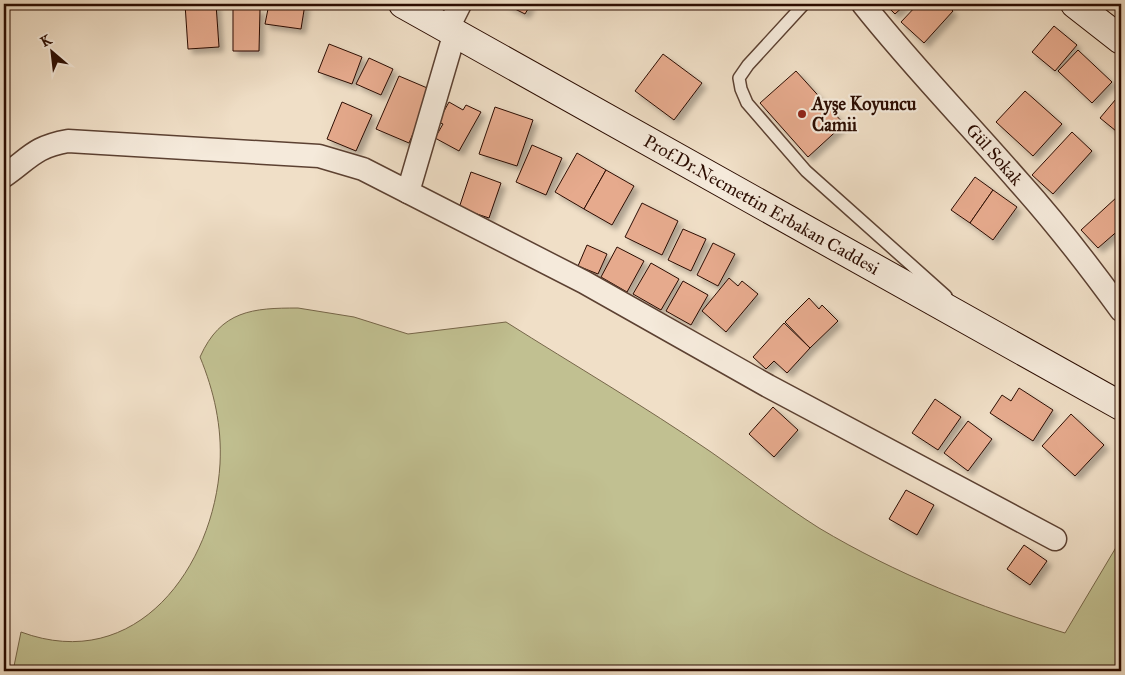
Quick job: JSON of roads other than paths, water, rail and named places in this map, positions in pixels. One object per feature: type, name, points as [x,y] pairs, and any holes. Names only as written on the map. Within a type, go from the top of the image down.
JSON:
[{"type":"main road","name":"Prof.Dr.Necmettin Erbakan Caddesi","points":[[403,4],[1121,406]]},
{"type":"main road","points":[[1075,4],[1121,40]]},
{"type":"street","points":[[408,192],[451,30],[460,4]]},
{"type":"street","name":"Gül Sokak","points":[[863,4],[912,62],[1020,182],[1081,256],[1121,310]]},
{"type":"street","points":[[4,176],[33,152],[48,145],[68,141],[319,156],[363,169],[584,282],[768,386],[1054,539]]},
{"type":"lane","points":[[804,4],[748,65],[739,78],[741,89],[747,102],[778,142],[806,171],[884,239],[979,328]]},
{"type":"place","name":"Ayşe Koyuncu Camii","points":[[802,114]]}]
